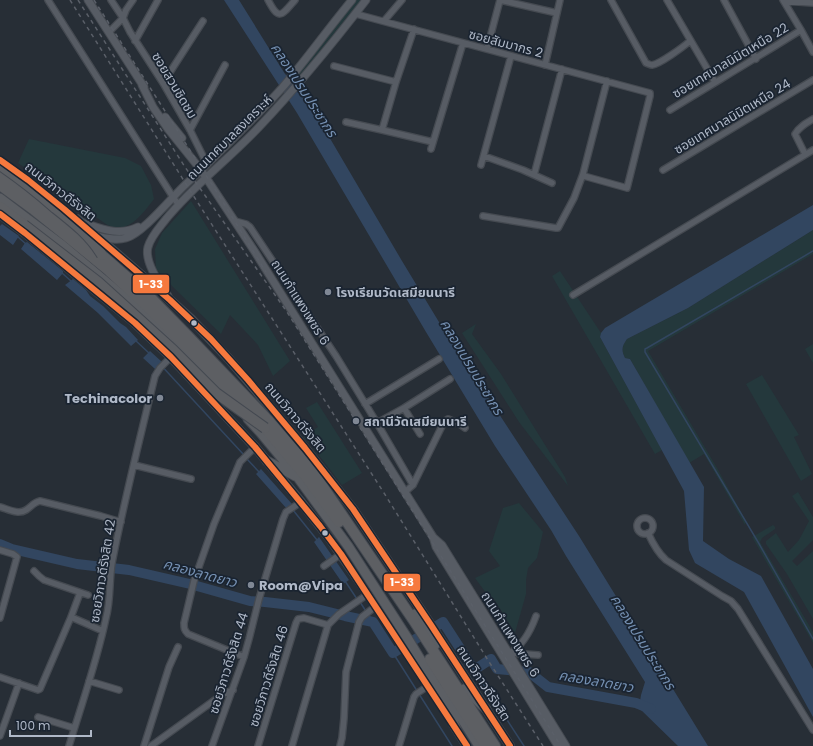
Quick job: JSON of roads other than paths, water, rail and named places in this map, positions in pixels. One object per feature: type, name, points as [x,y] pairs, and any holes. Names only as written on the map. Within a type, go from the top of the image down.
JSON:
[{"type":"highway","points":[[0,165],[42,196],[68,218],[90,238],[102,255]]},
{"type":"highway","points":[[0,176],[36,202],[102,255],[151,298],[270,422],[313,472],[414,621],[495,746]]},
{"type":"highway","name":"ถนนวิภาวดีรังสิต","points":[[0,176],[80,233],[152,295],[271,420],[314,470],[430,630],[464,689],[500,746]]},
{"type":"highway","points":[[0,185],[46,219],[109,270],[172,331],[265,428],[306,477],[354,542],[408,623],[486,746]]},
{"type":"highway","points":[[0,198],[61,244],[141,309],[260,432],[299,479],[348,546],[456,728]]},
{"type":"highway","points":[[0,207],[109,292],[173,350],[216,393],[265,428]]},
{"type":"highway","points":[[117,291],[131,319]]},
{"type":"highway","points":[[267,461],[299,479]]},
{"type":"highway","points":[[433,687],[462,719],[479,746]]},
{"type":"highway","points":[[464,689],[486,709]]},
{"type":"main road","name":"ถนนวิภาวดีรังสิต","points":[[0,160],[48,195],[191,319],[267,402],[353,509],[430,630],[486,709],[510,746]]},
{"type":"main road","points":[[0,214],[131,319],[171,357],[252,450],[267,461],[298,504],[320,526],[339,555],[368,594],[372,608],[407,645]]},
{"type":"main road","points":[[456,728],[467,746]]},
{"type":"street","points":[[48,0],[178,204]]},
{"type":"street","name":"ถนนกำแพงเพชร 6","points":[[88,0],[168,129],[204,167],[206,177],[325,363],[433,537],[436,547],[521,680],[566,746]]},
{"type":"street","name":"ซอยสวนชิดชม","points":[[112,0],[135,41],[163,83],[190,130],[204,167]]},
{"type":"street","points":[[108,32],[123,18],[126,10],[133,0]]},
{"type":"street","points":[[135,41],[158,0]]},
{"type":"street","points":[[268,0],[275,13],[279,14],[282,14],[295,0]]},
{"type":"street","name":"ถนนเทศบาลสงเคราะห์","points":[[96,236],[116,240],[127,238],[152,219],[258,114],[282,88],[352,0]]},
{"type":"street","name":"ถนนเทศบาลสงเคราะห์","points":[[170,300],[151,266],[148,254],[148,247],[157,230],[178,204],[266,119],[356,14],[366,0]]},
{"type":"street","points":[[384,21],[402,0]]},
{"type":"street","points":[[487,49],[500,0],[557,13]]},
{"type":"street","points":[[545,65],[560,0]]},
{"type":"street","points":[[611,0],[646,63],[653,65],[690,41]]},
{"type":"street","points":[[667,0],[715,82]]},
{"type":"street","points":[[724,0],[756,59]]},
{"type":"street","points":[[783,1],[813,3]]},
{"type":"street","points":[[783,1],[802,30],[813,52]]},
{"type":"street","name":"ซอยสัมมากร 2","points":[[356,14],[648,92],[650,94],[627,188],[584,176],[583,174]]},
{"type":"street","points":[[163,83],[203,21]]},
{"type":"street","points":[[382,130],[414,29]]},
{"type":"street","name":"ซอยเทศบาลนิมิตเหนือ 22","points":[[670,110],[802,30]]},
{"type":"street","points":[[431,149],[463,43]]},
{"type":"street","points":[[481,165],[511,56]]},
{"type":"street","points":[[190,130],[226,66]]},
{"type":"street","points":[[334,66],[396,82]]},
{"type":"street","points":[[534,175],[562,69]]},
{"type":"street","name":"ซอยเทศบาลนิมิตเหนือ 24","points":[[663,170],[813,80]]},
{"type":"street","points":[[483,216],[558,228],[576,193],[583,174],[607,81]]},
{"type":"street","points":[[806,154],[795,134],[797,130],[813,119]]},
{"type":"street","points":[[346,122],[433,142]]},
{"type":"street","points":[[573,295],[813,150]]},
{"type":"street","points":[[484,156],[523,170],[552,183]]},
{"type":"street","points":[[79,221],[112,232],[123,232],[136,228],[152,219]]},
{"type":"street","points":[[235,221],[246,224],[250,227],[327,343],[377,423],[413,485]]},
{"type":"street","name":"ซอยวิภาวดีรังสิต 42","points":[[69,746],[103,631],[109,605],[112,568],[121,522],[155,376],[161,366],[171,357]]},
{"type":"street","points":[[365,404],[439,359]]},
{"type":"street","points":[[377,423],[450,379]]},
{"type":"street","points":[[404,408],[420,434]]},
{"type":"street","points":[[405,492],[413,485],[444,422],[448,419],[452,420],[465,428]]},
{"type":"street","points":[[244,657],[188,634],[185,631],[184,623],[194,581],[214,524],[242,459],[252,450]]},
{"type":"street","points":[[134,465],[191,479]]},
{"type":"street","points":[[0,507],[22,512],[37,502],[40,502],[121,522]]},
{"type":"street","name":"ซอยวิภาวดีรังสิต 44","points":[[212,746],[250,639],[257,605],[283,519],[287,511],[298,504]]},
{"type":"street","points":[[648,533],[660,555],[731,602],[738,609],[813,730]]},
{"type":"street","name":"ถนนกำแพงเพชร 6","points":[[433,537],[442,545],[510,653],[512,666]]},
{"type":"street","points":[[0,550],[13,554],[17,557],[0,618]]},
{"type":"street","points":[[325,565],[339,555]]},
{"type":"street","points":[[34,571],[44,580],[88,595]]},
{"type":"street","points":[[0,677],[38,690],[40,689],[80,593]]},
{"type":"street","points":[[292,746],[328,625],[337,615],[368,594]]},
{"type":"street","points":[[340,746],[344,725],[346,672],[359,622],[362,617],[372,608]]},
{"type":"street","points":[[510,653],[530,631],[536,616]]},
{"type":"street","points":[[71,617],[103,631]]},
{"type":"street","name":"ซอยวิภาวดีรังสิต 46","points":[[258,746],[296,622],[298,619],[304,618],[328,625]]},
{"type":"street","points":[[144,746],[169,667],[178,647]]},
{"type":"street","points":[[510,653],[538,655]]},
{"type":"street","name":"ถนนกำแพงเพชร 6","points":[[521,680],[558,746]]},
{"type":"street","points":[[89,681],[119,690]]},
{"type":"street","points":[[0,736],[19,683]]},
{"type":"street","points":[[399,746],[414,697],[416,694],[433,687]]},
{"type":"street","points":[[151,746],[222,694],[233,690]]},
{"type":"street","points":[[38,717],[74,728]]},
{"type":"water","name":"คลองเปรมประชากร","points":[[224,0],[239,0],[285,74],[301,89],[442,327],[579,536],[708,746],[678,746],[639,708],[645,682],[551,530],[495,446],[297,113]]},
{"type":"water","points":[[813,205],[813,230],[688,308],[627,339],[623,346],[623,353],[625,358],[630,359],[704,487],[703,541],[729,559],[761,576],[813,669],[813,717],[744,592],[695,563],[689,550],[684,491],[600,337],[605,328]]},
{"type":"water","points":[[2,224],[19,236],[13,245],[0,235],[0,226]]},
{"type":"water","points":[[27,242],[63,271],[57,280],[21,249]]},
{"type":"water","points":[[73,279],[126,327],[138,340],[131,346],[98,313],[65,285]]},
{"type":"water","points":[[150,351],[162,362],[155,369],[143,358]]},
{"type":"water","points":[[261,469],[292,504],[287,509],[256,474]]},
{"type":"water","points":[[319,537],[349,580],[343,584],[314,542]]},
{"type":"waterway","points":[[18,237],[26,244]]},
{"type":"waterway","points":[[813,251],[645,349],[645,352],[758,542],[813,639]]},
{"type":"waterway","points":[[62,273],[71,281]]},
{"type":"waterway","points":[[135,340],[150,354]]},
{"type":"waterway","points":[[158,362],[244,455]]},
{"type":"waterway","points":[[246,458],[260,473]]},
{"type":"waterway","points":[[293,510],[317,540]]},
{"type":"waterway","name":"คลองลาดยาว","points":[[0,544],[12,549],[77,564],[129,570],[190,584],[250,601],[309,607],[373,622],[393,653],[443,622],[474,670],[491,659],[497,669],[529,672],[548,687],[636,703],[651,709]]},
{"type":"waterway","points":[[345,581],[357,599]]},
{"type":"waterway","points":[[360,602],[373,622]]},
{"type":"waterway","points":[[393,653],[452,746]]},
{"type":"waterway","points":[[474,670],[524,746]]},
{"type":"railway","points":[[70,0],[543,746]]},
{"type":"railway","points":[[78,0],[185,167],[287,312],[561,746]]},
{"type":"railway","points":[[94,0],[266,272]]},
{"type":"place","name":"โรงเรียนวัดเสมียนนารี","points":[[328,292]]},
{"type":"place","name":"Techinacolor","points":[[160,398]]},
{"type":"place","name":"สถานีวัดเสมียนนารี","points":[[356,421]]},
{"type":"place","name":"Room@Vipa","points":[[251,585]]}]
